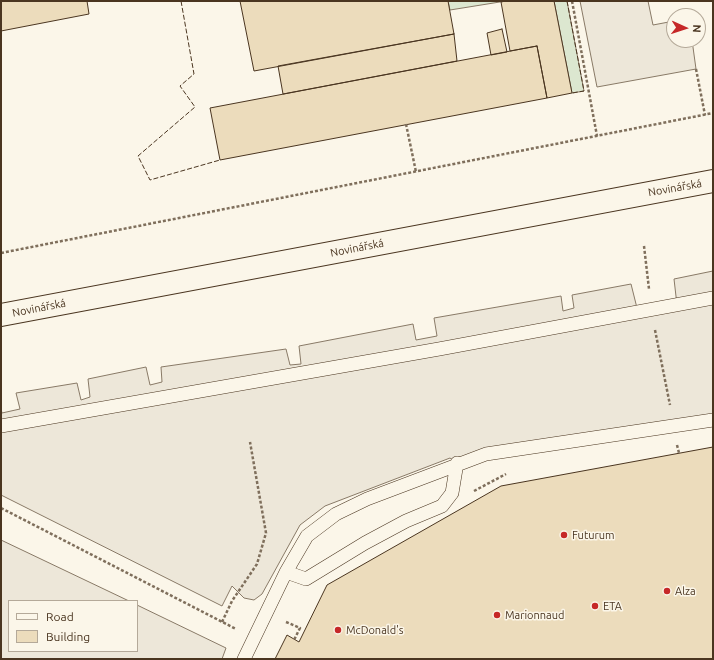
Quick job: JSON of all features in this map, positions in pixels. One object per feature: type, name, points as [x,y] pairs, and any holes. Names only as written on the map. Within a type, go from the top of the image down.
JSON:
[{"type":"street","name":"Novinářská","points":[[1,316],[713,181]]},
{"type":"lane","points":[[1,426],[713,298]]},
{"type":"lane","points":[[244,659],[286,572],[307,536],[336,514],[367,499],[457,463],[486,454],[713,420]]},
{"type":"lane","points":[[286,572],[306,579],[365,543],[406,521],[442,506],[452,494],[457,463]]},
{"type":"path","points":[[572,1],[597,136]]},
{"type":"path","points":[[696,69],[705,115]]},
{"type":"path","points":[[1,254],[713,113]]},
{"type":"path","points":[[406,124],[416,172]]},
{"type":"path","points":[[644,246],[652,310],[679,453]]},
{"type":"path","points":[[222,622],[232,601],[257,564],[266,533],[250,442]]},
{"type":"path","points":[[1,508],[254,638]]},
{"type":"path","points":[[286,622],[300,628],[294,640]]},
{"type":"green space","points":[[448,1],[506,1],[450,10]]},
{"type":"green space","points":[[554,1],[567,1],[584,91],[572,93]]},
{"type":"shaded area","points":[[580,1],[648,1],[653,25],[666,23],[666,48],[693,48],[696,69],[597,87]]},
{"type":"shaded area","points":[[713,271],[713,420],[457,463],[450,458],[325,506],[300,525],[262,594],[254,600],[244,598],[232,586],[222,606],[1,495],[1,409],[2,413],[20,409],[16,393],[77,383],[81,400],[90,397],[88,379],[146,367],[150,385],[162,382],[161,367],[286,349],[290,365],[301,364],[299,346],[413,324],[416,340],[437,336],[434,318],[561,296],[563,311],[574,308],[572,295],[631,284],[638,312],[677,305],[674,279]]},
{"type":"shaded area","points":[[1,540],[127,600],[8,600],[8,652],[138,652],[138,605],[226,648],[222,659],[1,659]]},
{"type":"building","points":[[1,1],[87,1],[89,14],[1,31]]},
{"type":"building","points":[[240,1],[448,1],[454,34],[254,71]]},
{"type":"building","points":[[554,1],[572,93],[547,98],[537,46],[510,51],[501,2]]},
{"type":"building","points":[[502,29],[507,52],[491,55],[487,33]]},
{"type":"building","points":[[454,34],[457,61],[283,94],[278,66]]},
{"type":"building","points":[[537,46],[547,98],[220,160],[210,108]]},
{"type":"building","name":"Futurum","points":[[713,447],[713,659],[275,659],[287,635],[299,642],[327,585],[501,486]]},
{"type":"fence","points":[[181,1],[194,74],[180,86],[195,107],[138,156],[150,180],[220,160]]},
{"type":"fence","points":[[567,1],[584,91],[572,93]]},
{"type":"place","name":"Futurum","points":[[564,535]]},
{"type":"place","name":"Alza","points":[[667,591]]},
{"type":"place","name":"ETA","points":[[595,606]]},
{"type":"place","name":"Marionnaud","points":[[497,615]]},
{"type":"place","name":"McDonald's","points":[[338,630]]}]
